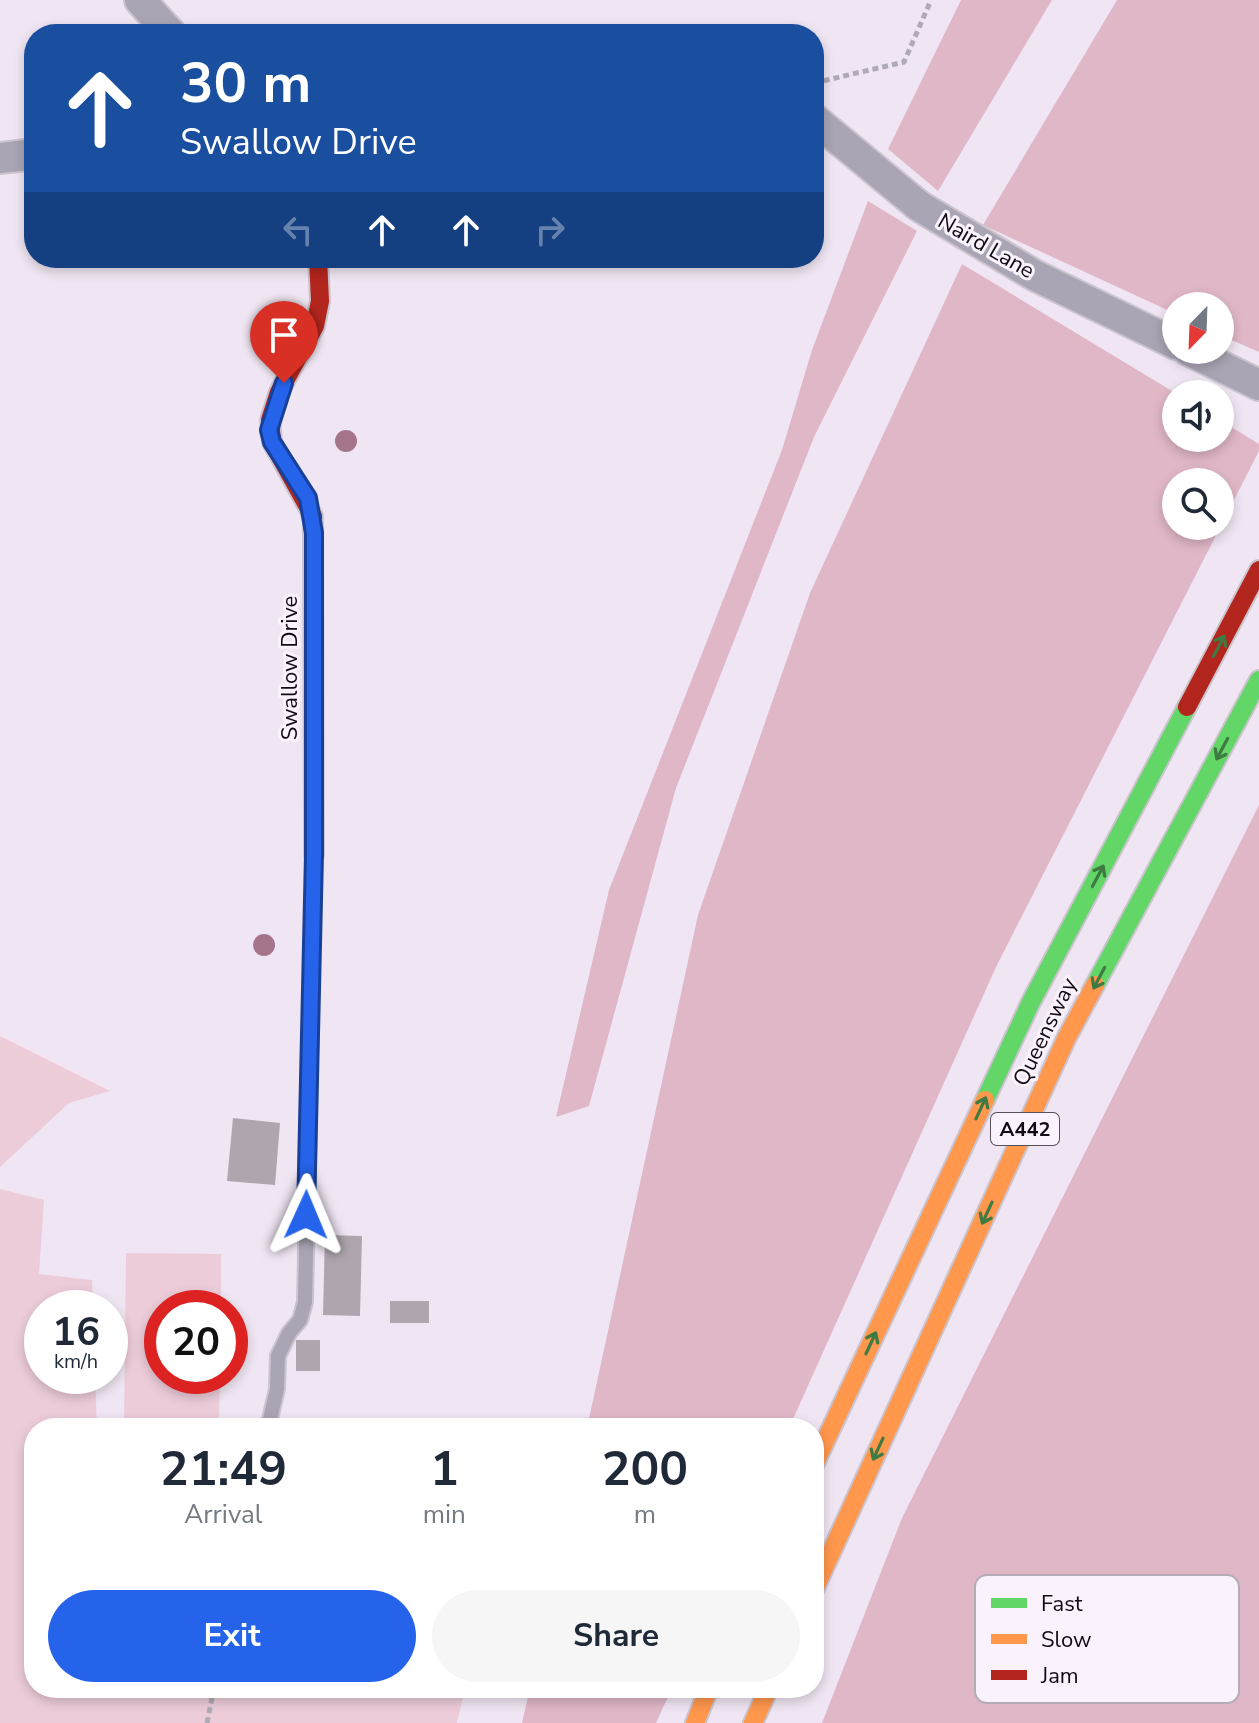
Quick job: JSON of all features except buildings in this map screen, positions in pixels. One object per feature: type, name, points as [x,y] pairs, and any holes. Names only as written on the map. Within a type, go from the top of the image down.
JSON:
[{"type":"main road","name":"Swallow Drive","points":[[314,854],[313,516],[308,498],[272,442],[269,430],[284,383],[314,329],[321,294],[319,268]]},
{"type":"main road","name":"Queensway","points":[[824,1444],[1031,1002],[1259,570]]},
{"type":"main road","name":"Queensway","points":[[824,1568],[1067,1037],[1259,680]]},
{"type":"main road","points":[[695,1723],[705,1698]]},
{"type":"main road","points":[[753,1723],[764,1698]]},
{"type":"street","points":[[140,0],[162,24]]},
{"type":"street","name":"Naird Lane","points":[[824,127],[919,206],[1034,275],[1162,337]]},
{"type":"street","points":[[0,158],[24,155]]},
{"type":"street","points":[[1216,364],[1259,385]]},
{"type":"lane","name":"Swallow Drive","points":[[270,1418],[277,1389],[278,1356],[289,1333],[300,1320],[305,1302],[314,854]]},
{"type":"path","points":[[824,81],[904,62],[931,0]]},
{"type":"path","points":[[207,1723],[212,1698]]},
{"type":"shaded area","points":[[961,0],[1052,0],[938,191],[888,149]]},
{"type":"shaded area","points":[[1117,0],[1259,0],[1259,352],[1234,341],[1234,292],[1162,292],[1162,308],[983,225]]},
{"type":"shaded area","points":[[868,201],[917,231],[814,437],[676,788],[589,1106],[556,1117],[609,890],[782,450],[812,350]]},
{"type":"shaded area","points":[[962,264],[1162,385],[1162,452],[1234,452],[1234,429],[1259,444],[1259,451],[1234,500],[1234,468],[1162,468],[1162,540],[1214,540],[996,967],[793,1418],[589,1418],[698,915],[810,593]]},
{"type":"shaded area","points":[[1259,805],[1259,1723],[822,1723],[902,1518]]},
{"type":"shaded area","points":[[0,1036],[110,1091],[69,1103],[0,1167]]},
{"type":"shaded area","points":[[0,1189],[44,1200],[39,1274],[92,1280],[92,1290],[24,1290],[24,1394],[96,1394],[97,1418],[24,1418],[24,1698],[463,1698],[457,1723],[0,1723]]},
{"type":"shaded area","points":[[126,1253],[221,1254],[221,1290],[144,1290],[144,1394],[220,1394],[219,1418],[124,1418],[124,1394],[128,1394]]},
{"type":"shaded area","points":[[528,1698],[667,1698],[656,1723],[522,1723]]},
{"type":"traffic: fast","points":[[1095,985],[1259,680]]},
{"type":"traffic: fast","points":[[985,1100],[1031,1002],[1187,707]]},
{"type":"traffic: slow","points":[[824,1568],[1067,1037],[1095,985]]},
{"type":"traffic: slow","points":[[824,1444],[985,1100]]},
{"type":"traffic: slow","points":[[695,1723],[705,1698]]},
{"type":"traffic: slow","points":[[753,1723],[764,1698]]},
{"type":"traffic: jam","points":[[314,854],[313,516],[272,442],[270,420],[279,392],[315,326],[320,301],[318,268]]},
{"type":"traffic: jam","points":[[1187,707],[1259,570]]},
{"type":"route","points":[[284,383],[269,430],[272,442],[308,498],[314,533],[314,854],[306,1215]]}]
